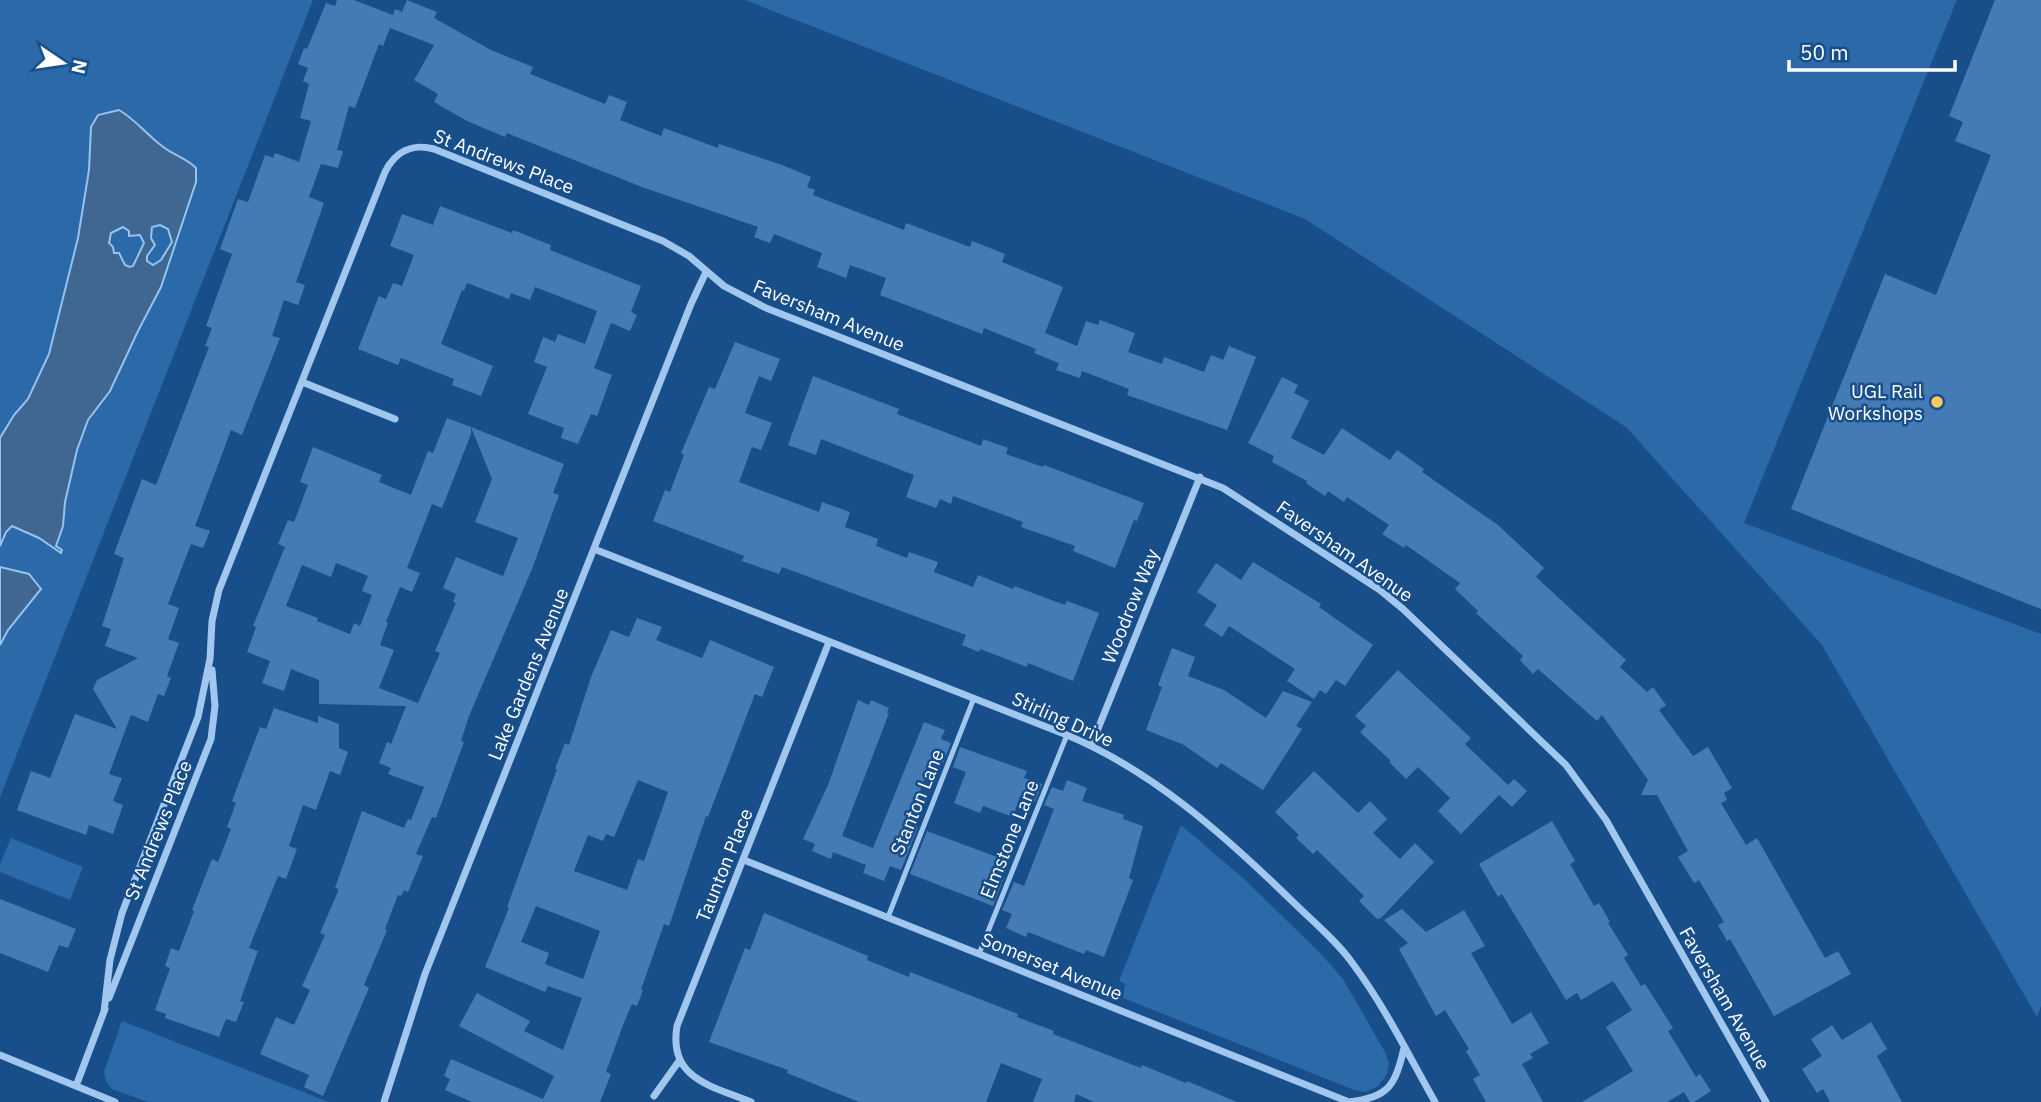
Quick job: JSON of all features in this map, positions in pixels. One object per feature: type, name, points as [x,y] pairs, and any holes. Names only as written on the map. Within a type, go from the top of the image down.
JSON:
[{"type":"street","name":"St Andrews Place","points":[[76,1086],[211,739],[215,706],[211,655],[212,621],[219,590],[384,172],[397,155],[410,148],[423,146],[434,149],[654,236],[683,253],[706,272]]},
{"type":"street","name":"Faversham Avenue","points":[[706,272],[734,293],[766,308],[1200,477],[1241,498],[1392,600],[1566,765],[1606,820],[1766,1102]]},
{"type":"street","name":"Lake Gardens Avenue","points":[[387,1102],[411,1013],[425,974],[706,272]]},
{"type":"street","points":[[302,382],[395,419]]},
{"type":"street","name":"Woodrow Way","points":[[1091,746],[1200,477]]},
{"type":"street","name":"Stirling Drive","points":[[594,549],[1067,735],[1124,765],[1193,811],[1261,871],[1347,956],[1435,1102]]},
{"type":"street","name":"Taunton Place","points":[[679,1061],[675,1044],[677,1026],[829,642]]},
{"type":"street","name":"St Andrews Place","points":[[104,1012],[110,960],[122,913],[194,729],[204,696],[211,655]]},
{"type":"street","name":"Somerset Avenue","points":[[744,860],[1349,1102],[1375,1098],[1388,1089],[1398,1072],[1404,1048]]},
{"type":"street","points":[[0,1055],[115,1102]]},
{"type":"street","points":[[654,1096],[679,1061],[687,1072],[697,1079],[751,1102]]},
{"type":"lane","name":"Stanton Lane","points":[[888,917],[974,698]]},
{"type":"lane","name":"Elmstone Lane","points":[[979,954],[1067,735]]},
{"type":"shaded area","points":[[0,0],[313,0],[0,797]]},
{"type":"shaded area","points":[[745,0],[1957,0],[1744,523],[2041,634],[2041,1006],[2037,1017],[1822,645],[1626,427],[1305,219]]},
{"type":"shaded area","points":[[119,110],[125,114],[162,146],[196,168],[196,182],[161,287],[110,391],[88,420],[77,450],[65,502],[63,526],[56,546],[62,550],[61,553],[39,538],[12,526],[0,546],[0,438],[28,399],[49,354],[78,238],[89,170],[91,127],[98,115]],"holes":[[[160,225],[168,229],[172,242],[161,260],[153,265],[147,261],[147,256],[155,245],[151,238],[152,227]],[[123,227],[129,231],[129,236],[140,235],[144,243],[130,267],[125,265],[119,253],[114,253],[109,243],[111,233]]]},
{"type":"shaded area","points":[[0,567],[29,574],[41,589],[8,630],[0,645]]},
{"type":"shaded area","points":[[1181,825],[1243,878],[1343,979],[1385,1052],[1389,1064],[1387,1074],[1378,1086],[1366,1092],[1354,1090],[1123,998],[1125,984],[1119,981]]},
{"type":"shaded area","points":[[11,838],[83,867],[70,900],[0,872],[0,864]]},
{"type":"shaded area","points":[[122,1021],[329,1102],[148,1102],[112,1089],[104,1072]]},
{"type":"building","points":[[337,0],[354,0],[393,15],[395,9],[402,12],[407,0],[437,12],[434,18],[491,50],[533,67],[530,74],[605,104],[609,95],[627,102],[620,120],[661,136],[664,128],[718,148],[719,144],[782,165],[811,177],[807,187],[815,190],[813,195],[904,230],[906,223],[970,247],[972,241],[1005,254],[1002,262],[1063,287],[1045,333],[1077,346],[1086,321],[1098,325],[1100,320],[1135,333],[1128,352],[1162,364],[1164,357],[1204,372],[1211,355],[1223,360],[1229,346],[1256,357],[1227,430],[1127,395],[1129,389],[1082,371],[1080,378],[1056,370],[1059,363],[1034,353],[1036,349],[984,328],[982,334],[880,295],[886,278],[850,265],[846,278],[817,267],[822,253],[774,234],[770,243],[754,237],[758,227],[642,187],[507,133],[505,137],[467,121],[434,102],[438,94],[414,80],[434,45],[390,28],[383,46],[379,44],[355,108],[349,106],[337,150],[343,151],[338,168],[321,164],[309,197],[324,203],[296,282],[305,285],[298,305],[284,300],[272,336],[280,338],[242,435],[231,430],[195,526],[210,531],[203,548],[191,544],[168,604],[179,608],[168,639],[179,643],[167,676],[171,678],[164,696],[158,694],[148,722],[131,715],[109,774],[122,778],[113,801],[123,805],[113,834],[89,825],[86,835],[17,810],[31,771],[50,778],[75,714],[117,729],[93,689],[97,680],[138,658],[105,646],[111,629],[102,626],[124,558],[114,554],[142,479],[156,485],[209,347],[205,346],[212,328],[206,326],[232,254],[220,249],[238,199],[248,202],[265,155],[273,158],[275,153],[299,162],[311,121],[300,118],[309,84],[303,81],[308,68],[298,64],[326,3],[335,6]]},
{"type":"building","name":"UGL Rail Workshops","points":[[1995,0],[2041,0],[2041,609],[1791,509],[1885,274],[1936,295],[1991,155],[1955,141],[1963,122],[1949,116]]},
{"type":"building","points":[[440,206],[551,245],[550,250],[641,286],[631,312],[637,315],[630,331],[611,323],[594,368],[612,375],[597,416],[591,414],[578,444],[561,438],[564,428],[528,414],[547,367],[534,362],[543,337],[555,342],[558,334],[585,344],[597,311],[535,287],[530,300],[511,293],[509,299],[467,283],[441,344],[493,366],[481,396],[452,385],[454,379],[401,358],[398,365],[358,349],[379,296],[386,299],[393,283],[402,286],[414,255],[390,246],[402,214],[433,225]]},
{"type":"building","points":[[735,342],[780,359],[771,381],[759,376],[745,413],[772,423],[761,450],[752,447],[739,482],[819,512],[822,502],[850,512],[845,527],[878,539],[876,546],[907,558],[909,552],[938,562],[934,572],[973,587],[978,575],[1013,589],[1014,586],[1065,605],[1067,601],[1099,613],[1073,681],[1028,663],[1027,667],[980,649],[979,652],[962,645],[966,635],[782,567],[779,574],[742,561],[744,556],[653,521],[665,490],[670,492],[684,455],[681,453],[709,387],[715,389]]},
{"type":"building","points":[[813,376],[899,409],[897,414],[981,446],[983,439],[1008,448],[1006,454],[1043,467],[1044,465],[1144,503],[1137,521],[1134,520],[1115,568],[1073,551],[1075,546],[1021,527],[1023,522],[953,496],[951,504],[940,499],[936,508],[906,497],[914,475],[821,439],[816,455],[788,445]]},
{"type":"building","points":[[1282,377],[1298,385],[1294,393],[1309,401],[1291,438],[1324,455],[1342,428],[1390,460],[1397,450],[1424,469],[1422,472],[1498,525],[1544,568],[1536,577],[1626,660],[1620,667],[1647,692],[1653,687],[1666,705],[1659,710],[1693,756],[1708,747],[1732,788],[1724,793],[1727,800],[1721,803],[1746,845],[1757,838],[1825,958],[1838,951],[1851,974],[1774,1016],[1730,939],[1727,941],[1718,925],[1724,922],[1699,880],[1694,883],[1678,857],[1688,851],[1657,795],[1641,795],[1648,780],[1602,715],[1597,721],[1538,669],[1533,674],[1520,660],[1523,656],[1476,613],[1478,611],[1455,589],[1460,583],[1406,545],[1404,548],[1382,534],[1389,525],[1347,497],[1344,502],[1328,491],[1325,496],[1306,483],[1307,481],[1272,462],[1274,456],[1248,443]]},
{"type":"building","points":[[447,418],[471,427],[564,464],[553,493],[559,495],[532,569],[469,716],[461,741],[464,742],[436,818],[432,817],[416,854],[423,856],[408,892],[404,890],[401,896],[398,895],[364,985],[369,988],[323,1096],[304,1087],[309,1075],[260,1054],[276,1017],[294,1025],[310,990],[302,986],[325,935],[320,933],[339,889],[335,888],[362,811],[404,828],[408,819],[411,820],[424,787],[388,774],[391,768],[379,763],[387,742],[391,744],[406,706],[319,704],[319,680],[291,669],[284,691],[262,683],[270,661],[247,652],[256,627],[253,626],[285,547],[278,544],[288,520],[294,522],[308,485],[300,482],[313,447],[382,475],[379,482],[411,495],[428,451],[433,453]],"holes":[[[471,427],[492,479],[475,522],[518,538],[503,576],[456,557],[443,588],[456,594],[453,602],[456,603],[435,651],[440,653],[418,703],[379,688],[394,650],[380,645],[388,623],[386,622],[400,587],[412,592],[420,573],[407,568],[432,504],[442,508],[471,434]],[[336,563],[368,576],[362,591],[372,595],[360,626],[354,623],[350,634],[286,606],[302,565],[331,577]]]},
{"type":"building","points":[[1253,562],[1321,604],[1319,607],[1373,645],[1345,686],[1336,680],[1326,694],[1320,690],[1314,699],[1287,681],[1295,669],[1229,626],[1222,637],[1204,625],[1217,605],[1197,592],[1216,563],[1241,580]]},
{"type":"building","points":[[637,618],[662,627],[656,640],[702,658],[710,640],[774,667],[762,697],[755,694],[708,817],[706,816],[669,926],[664,924],[637,1006],[632,1004],[623,1025],[606,1072],[611,1074],[600,1102],[472,1102],[445,1090],[450,1079],[444,1076],[451,1059],[543,1099],[554,1076],[459,1026],[477,993],[530,1021],[524,1031],[563,1050],[582,998],[548,986],[545,992],[485,967],[509,908],[507,907],[555,769],[565,743],[569,745],[591,677],[611,630],[629,637]],"holes":[[[638,780],[668,792],[644,861],[638,859],[627,890],[574,871],[588,835],[603,841],[606,834],[614,837]],[[536,906],[600,931],[583,979],[545,964],[549,953],[521,942]]]},
{"type":"building","points":[[1172,648],[1195,657],[1188,676],[1224,690],[1266,718],[1283,691],[1312,702],[1296,726],[1302,729],[1263,790],[1221,763],[1217,768],[1184,745],[1146,730],[1162,687],[1158,685]]},
{"type":"building","points":[[1398,670],[1471,738],[1465,744],[1508,785],[1514,779],[1527,791],[1512,807],[1499,795],[1461,834],[1438,811],[1450,798],[1418,767],[1406,779],[1360,732],[1366,726],[1355,716]]},
{"type":"building","points":[[858,700],[869,705],[871,700],[889,708],[889,713],[842,836],[873,848],[924,722],[945,730],[941,739],[951,743],[943,763],[933,759],[907,823],[918,827],[901,870],[890,866],[884,881],[863,873],[866,865],[833,852],[831,859],[812,851],[815,844],[803,839],[828,785]]},
{"type":"building","points":[[274,708],[318,723],[318,716],[339,724],[339,748],[348,752],[340,775],[330,771],[316,810],[303,805],[289,846],[297,849],[286,879],[278,876],[249,948],[258,951],[240,1001],[244,1002],[236,1022],[226,1019],[219,1037],[165,1018],[166,1014],[155,1010],[170,968],[165,966],[171,948],[179,951],[212,859],[218,862],[231,829],[227,827],[236,803],[232,801],[260,727],[266,729]]},
{"type":"building","points":[[960,747],[1027,771],[1024,778],[1042,784],[1035,802],[1020,796],[1013,817],[983,806],[980,813],[954,803],[966,772],[953,767]]},
{"type":"building","points":[[1314,771],[1358,813],[1370,801],[1387,819],[1373,833],[1400,859],[1415,843],[1434,862],[1381,918],[1377,919],[1359,901],[1364,896],[1317,850],[1313,854],[1296,838],[1299,835],[1275,812]]},
{"type":"building","points":[[1067,780],[1087,788],[1082,801],[1124,815],[1123,819],[1143,826],[1129,878],[1133,880],[1104,957],[1086,950],[1084,954],[1028,932],[1026,937],[1006,928],[1012,914],[1002,910],[1014,882],[1024,886],[1054,809],[1044,805],[1052,787],[1063,791]]},
{"type":"building","points":[[1552,821],[1575,861],[1570,864],[1594,906],[1599,903],[1628,955],[1624,958],[1641,986],[1645,984],[1673,1028],[1668,1031],[1696,1077],[1700,1074],[1711,1091],[1694,1102],[1690,1102],[1684,1092],[1667,1102],[1582,1102],[1633,1071],[1606,1027],[1632,1010],[1613,981],[1581,1000],[1577,993],[1566,1000],[1502,894],[1498,897],[1479,864]]},
{"type":"building","points":[[927,831],[997,857],[991,872],[1004,878],[993,906],[910,874]]},
{"type":"building","points":[[0,899],[76,929],[68,948],[59,945],[48,972],[0,953]]},
{"type":"building","points":[[1402,909],[1426,932],[1464,910],[1485,946],[1471,953],[1512,1024],[1531,1012],[1549,1043],[1530,1054],[1533,1058],[1522,1064],[1543,1102],[1486,1102],[1473,1079],[1480,1075],[1466,1051],[1469,1049],[1445,1010],[1436,1016],[1399,949],[1408,943],[1384,920]]},
{"type":"building","points":[[764,913],[868,956],[867,960],[909,977],[910,972],[1018,1014],[1017,1017],[1054,1031],[1053,1034],[1141,1068],[1142,1065],[1186,1083],[1187,1081],[1237,1102],[1094,1102],[1076,1094],[1074,1102],[1033,1102],[1042,1079],[1001,1063],[986,1102],[859,1102],[787,1073],[788,1070],[709,1042],[745,948],[750,950]]},
{"type":"building","points":[[1871,1022],[1887,1049],[1877,1056],[1902,1102],[1830,1102],[1823,1089],[1817,1093],[1802,1069],[1822,1056],[1811,1039],[1832,1025],[1842,1040]]},
{"type":"place","name":"UGL Rail Workshops","points":[[1937,402]]}]
